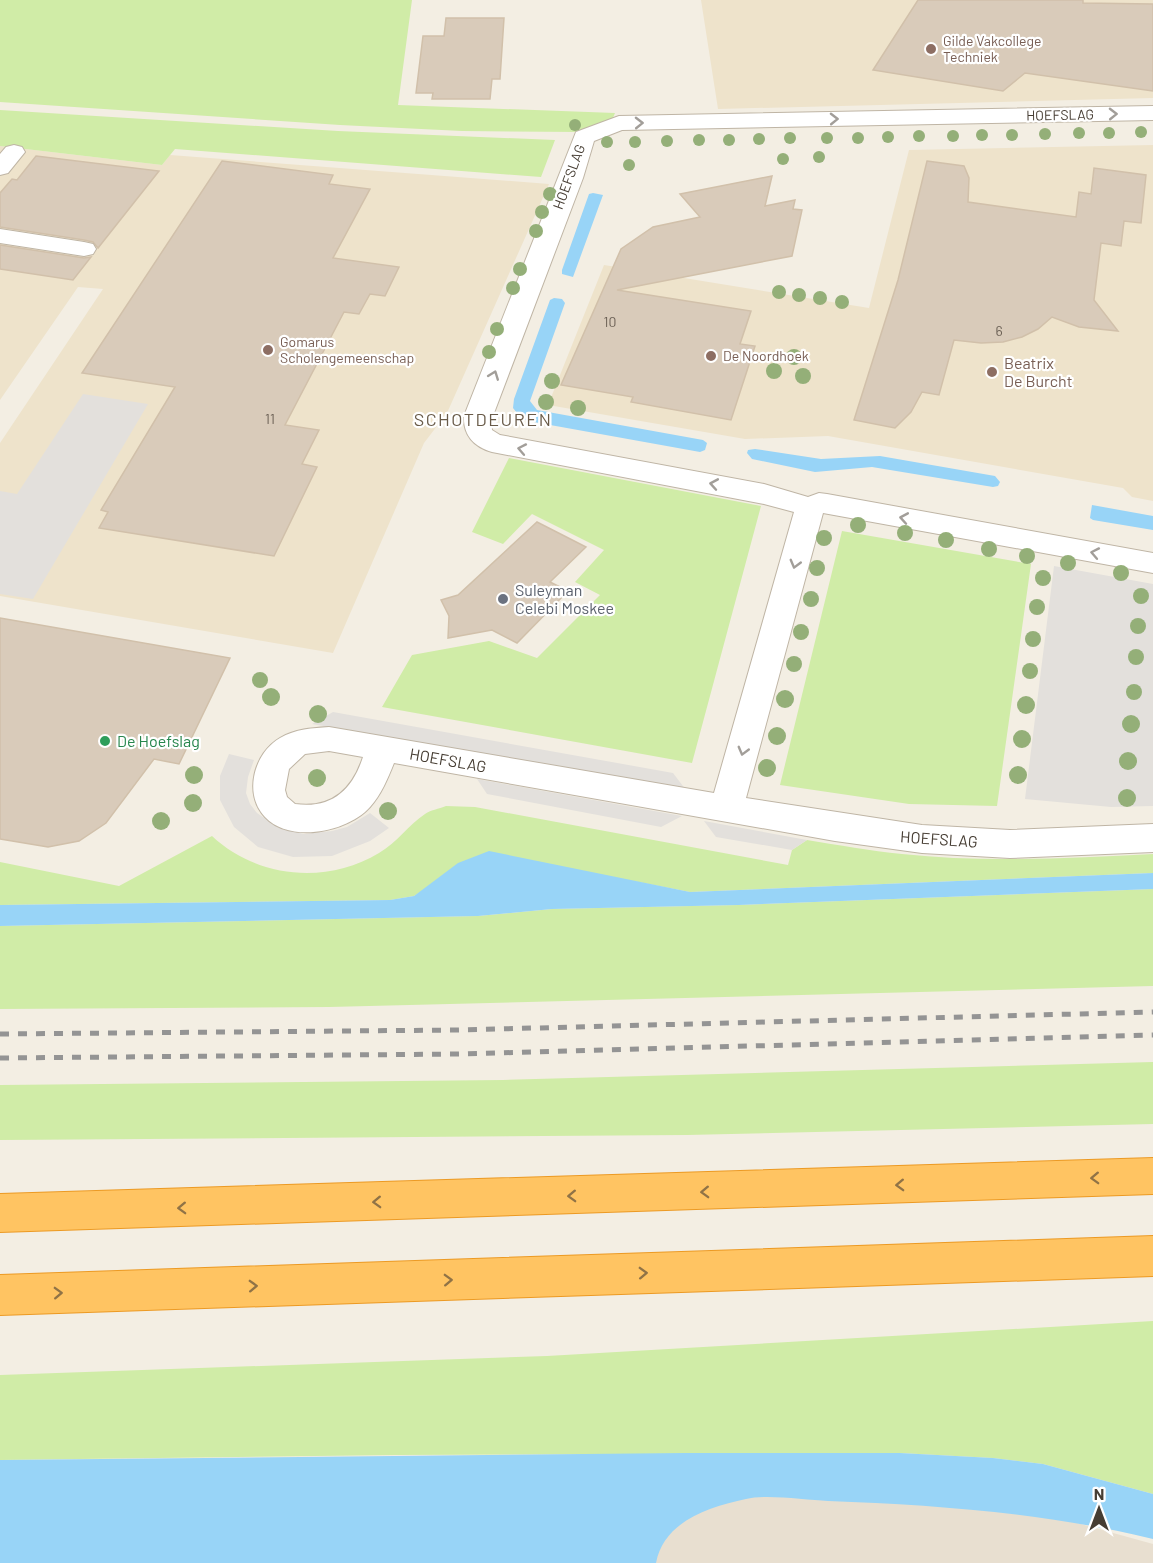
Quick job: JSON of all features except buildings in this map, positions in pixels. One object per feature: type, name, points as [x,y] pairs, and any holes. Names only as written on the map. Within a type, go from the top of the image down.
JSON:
[{"type":"highway","points":[[0,1213],[1153,1176]]},
{"type":"highway","points":[[0,1295],[1153,1256]]},
{"type":"street","name":"HOEFSLAG","points":[[1153,113],[619,123],[584,137],[571,178],[478,416],[476,427],[480,436],[492,443],[753,491],[810,507],[819,503],[827,504],[1153,563]]},
{"type":"street","points":[[0,236],[84,249]]},
{"type":"street","points":[[727,807],[810,507]]},
{"type":"street","name":"HOEFSLAG","points":[[382,749],[835,827],[922,839],[1010,844],[1153,838]]},
{"type":"shaded area","name":"Gilde Vakcollege Techniek","points":[[701,0],[1153,0],[1153,98],[718,109]]},
{"type":"shaded area","name":"Beatrix De Burcht","points":[[1153,145],[1153,501],[1132,497],[1123,488],[828,436],[745,439],[548,405],[604,265],[869,308],[909,150]]},
{"type":"shaded area","name":"Gomarus Scholengemeenschap","points":[[0,146],[162,165],[170,155],[549,184],[447,413],[424,443],[333,653],[0,596],[0,443],[103,289],[78,287],[0,400]]},
{"type":"shaded area","points":[[83,394],[148,404],[33,599],[0,594],[0,491],[17,494]]},
{"type":"shaded area","points":[[1054,566],[1153,584],[1153,806],[1111,807],[1025,799]]},
{"type":"shaded area","points":[[333,712],[673,773],[686,790],[312,724]]},
{"type":"shaded area","points":[[229,754],[254,760],[248,777],[246,793],[257,813],[278,827],[304,834],[332,831],[347,827],[370,813],[389,828],[370,841],[332,856],[293,857],[258,847],[234,827],[220,800],[220,776]]},
{"type":"shaded area","points":[[477,779],[682,816],[661,827],[487,794]]},
{"type":"shaded area","points":[[704,821],[807,840],[792,850],[716,837]]},
{"type":"shaded area","points":[[800,1485],[1030,1510],[1153,1544],[1153,1563],[0,1563],[0,1517]]},
{"type":"green space","points":[[0,0],[412,0],[398,105],[615,113],[612,120],[581,132],[462,131],[0,102]]},
{"type":"green space","points":[[0,110],[338,131],[555,140],[541,177],[175,149],[162,165],[0,146]]},
{"type":"green space","points":[[509,458],[761,506],[692,763],[382,707],[412,655],[489,641],[537,658],[600,595],[575,582],[604,550],[532,514],[503,544],[472,532]]},
{"type":"green space","points":[[842,531],[1031,564],[997,806],[909,804],[780,785]]},
{"type":"green space","points":[[446,806],[475,807],[788,865],[792,850],[807,840],[866,850],[933,857],[1028,859],[1153,854],[1153,873],[690,892],[607,876],[428,887],[414,896],[390,900],[0,905],[0,862],[119,886],[212,836],[230,850],[250,861],[271,868],[315,873],[337,870],[379,853],[429,811]]},
{"type":"green space","points":[[1153,889],[1153,986],[329,1007],[0,1009],[0,926],[478,916],[552,909],[739,905]]},
{"type":"green space","points":[[1153,1062],[1153,1124],[687,1135],[0,1140],[0,1085],[503,1080]]},
{"type":"green space","points":[[1153,1321],[1153,1494],[1043,1464],[993,1458],[900,1453],[397,1455],[0,1460],[0,1375],[547,1356]]},
{"type":"water","points":[[589,194],[603,195],[573,277],[562,274]]},
{"type":"water","points":[[562,299],[565,303],[530,401],[537,410],[703,440],[707,443],[705,450],[700,452],[521,418],[513,408],[514,399],[550,300]]},
{"type":"water","points":[[755,449],[821,459],[880,456],[995,476],[1000,482],[998,486],[993,487],[872,467],[815,472],[752,459],[747,453],[748,450]]},
{"type":"water","points":[[1092,505],[1153,516],[1153,530],[1093,520],[1090,518]]},
{"type":"water","points":[[489,851],[690,892],[1153,873],[1153,889],[739,905],[552,909],[478,916],[0,926],[0,905],[390,900],[414,896],[458,863]]},
{"type":"water","points":[[900,1453],[993,1458],[1043,1464],[1153,1494],[1153,1539],[1072,1523],[991,1512],[764,1497],[717,1506],[690,1518],[668,1536],[656,1563],[0,1563],[0,1460]]},
{"type":"railway","points":[[0,1034],[458,1030],[1153,1012]]},
{"type":"railway","points":[[0,1058],[459,1054],[1153,1035]]},
{"type":"place","name":"Gilde Vakcollege Techniek","points":[[931,49]]},
{"type":"place","name":"Gomarus Scholengemeenschap","points":[[268,350]]},
{"type":"place","name":"De Noordhoek","points":[[711,356]]},
{"type":"place","name":"Beatrix De Burcht","points":[[992,372]]},
{"type":"place","name":"Suleyman Celebi Moskee","points":[[503,599]]},
{"type":"place","name":"De Hoefslag","points":[[105,741]]},
{"type":"district","name":"SCHOTDEUREN","points":[[483,420]]}]
